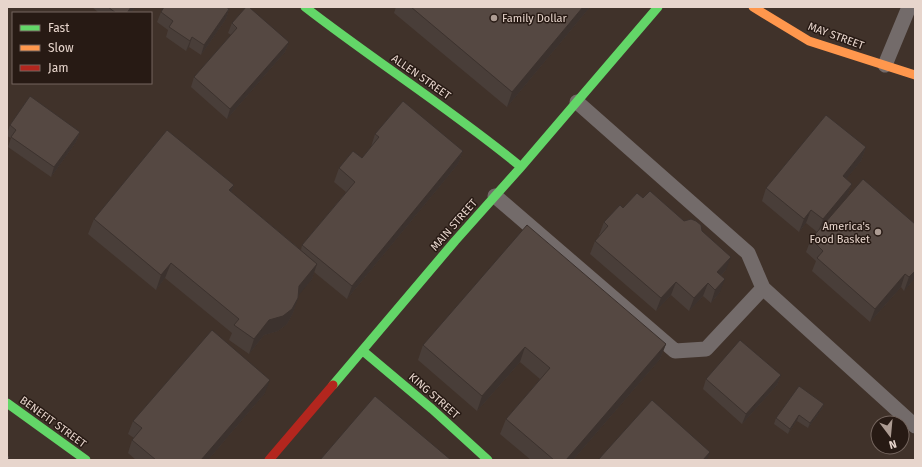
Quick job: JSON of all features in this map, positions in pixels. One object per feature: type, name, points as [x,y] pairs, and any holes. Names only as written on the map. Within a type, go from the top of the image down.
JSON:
[{"type":"street","name":"ALLEN STREET","points":[[305,7],[336,31],[494,144],[521,167]]},
{"type":"street","name":"MAIN STREET","points":[[269,460],[455,241],[521,167],[658,7]]},
{"type":"street","name":"MAY STREET","points":[[753,7],[808,41],[915,75]]},
{"type":"street","name":"KING STREET","points":[[363,351],[432,409],[488,460]]},
{"type":"street","name":"BENEFIT STREET","points":[[7,402],[86,460]]},
{"type":"lane","points":[[885,65],[909,7]]},
{"type":"lane","points":[[577,102],[748,253],[763,288],[915,426]]},
{"type":"lane","points":[[495,196],[675,351],[706,349],[763,288]]},
{"type":"building","points":[[108,7],[131,7],[128,12],[115,12]]},
{"type":"building","points":[[164,7],[226,7],[229,9],[204,45],[192,37],[190,41],[169,27],[173,21],[161,12]]},
{"type":"building","points":[[246,7],[249,7],[289,42],[230,109],[194,77],[237,28],[232,23]]},
{"type":"building","points":[[411,7],[583,7],[512,92]]},
{"type":"building","points":[[30,96],[80,132],[54,167],[11,137],[16,130],[10,125]]},
{"type":"building","points":[[403,101],[463,151],[352,286],[302,245],[355,182],[339,168],[353,151],[362,158],[379,137],[375,134]]},
{"type":"building","points":[[826,115],[866,147],[843,176],[852,184],[823,219],[811,210],[804,219],[766,188]]},
{"type":"building","points":[[167,130],[234,185],[229,190],[317,264],[299,286],[298,298],[292,309],[283,316],[269,320],[254,339],[234,325],[239,319],[171,263],[161,275],[94,219]]},
{"type":"building","points":[[863,179],[915,224],[915,271],[909,277],[905,274],[875,309],[817,258],[823,251],[811,239]]},
{"type":"building","points":[[650,191],[684,221],[691,219],[701,225],[702,231],[731,257],[717,272],[725,279],[715,290],[708,283],[694,298],[676,282],[661,298],[595,241],[608,226],[604,222],[620,205],[623,208],[637,193],[643,198]]},
{"type":"building","points":[[527,225],[666,344],[566,460],[554,460],[506,419],[550,368],[525,347],[482,396],[423,345]]},
{"type":"building","points":[[212,330],[270,380],[201,460],[156,460],[132,440],[142,428],[133,421]]},
{"type":"building","points":[[740,340],[781,375],[746,414],[706,379]]},
{"type":"building","points":[[799,386],[824,404],[810,423],[799,415],[790,429],[776,418]]},
{"type":"building","points":[[375,396],[451,460],[320,460]]},
{"type":"building","points":[[652,400],[710,452],[703,460],[598,460]]},
{"type":"traffic: fast","points":[[305,7],[441,106],[521,167]]},
{"type":"traffic: fast","points":[[333,385],[455,241],[521,167],[658,7]]},
{"type":"traffic: fast","points":[[363,351],[432,409],[488,460]]},
{"type":"traffic: fast","points":[[7,403],[86,460]]},
{"type":"traffic: slow","points":[[753,7],[809,41],[915,75]]},
{"type":"traffic: jam","points":[[269,460],[333,385]]},
{"type":"place","name":"Family Dollar","points":[[494,18]]},
{"type":"place","name":"America's Food Basket","points":[[878,232]]}]
